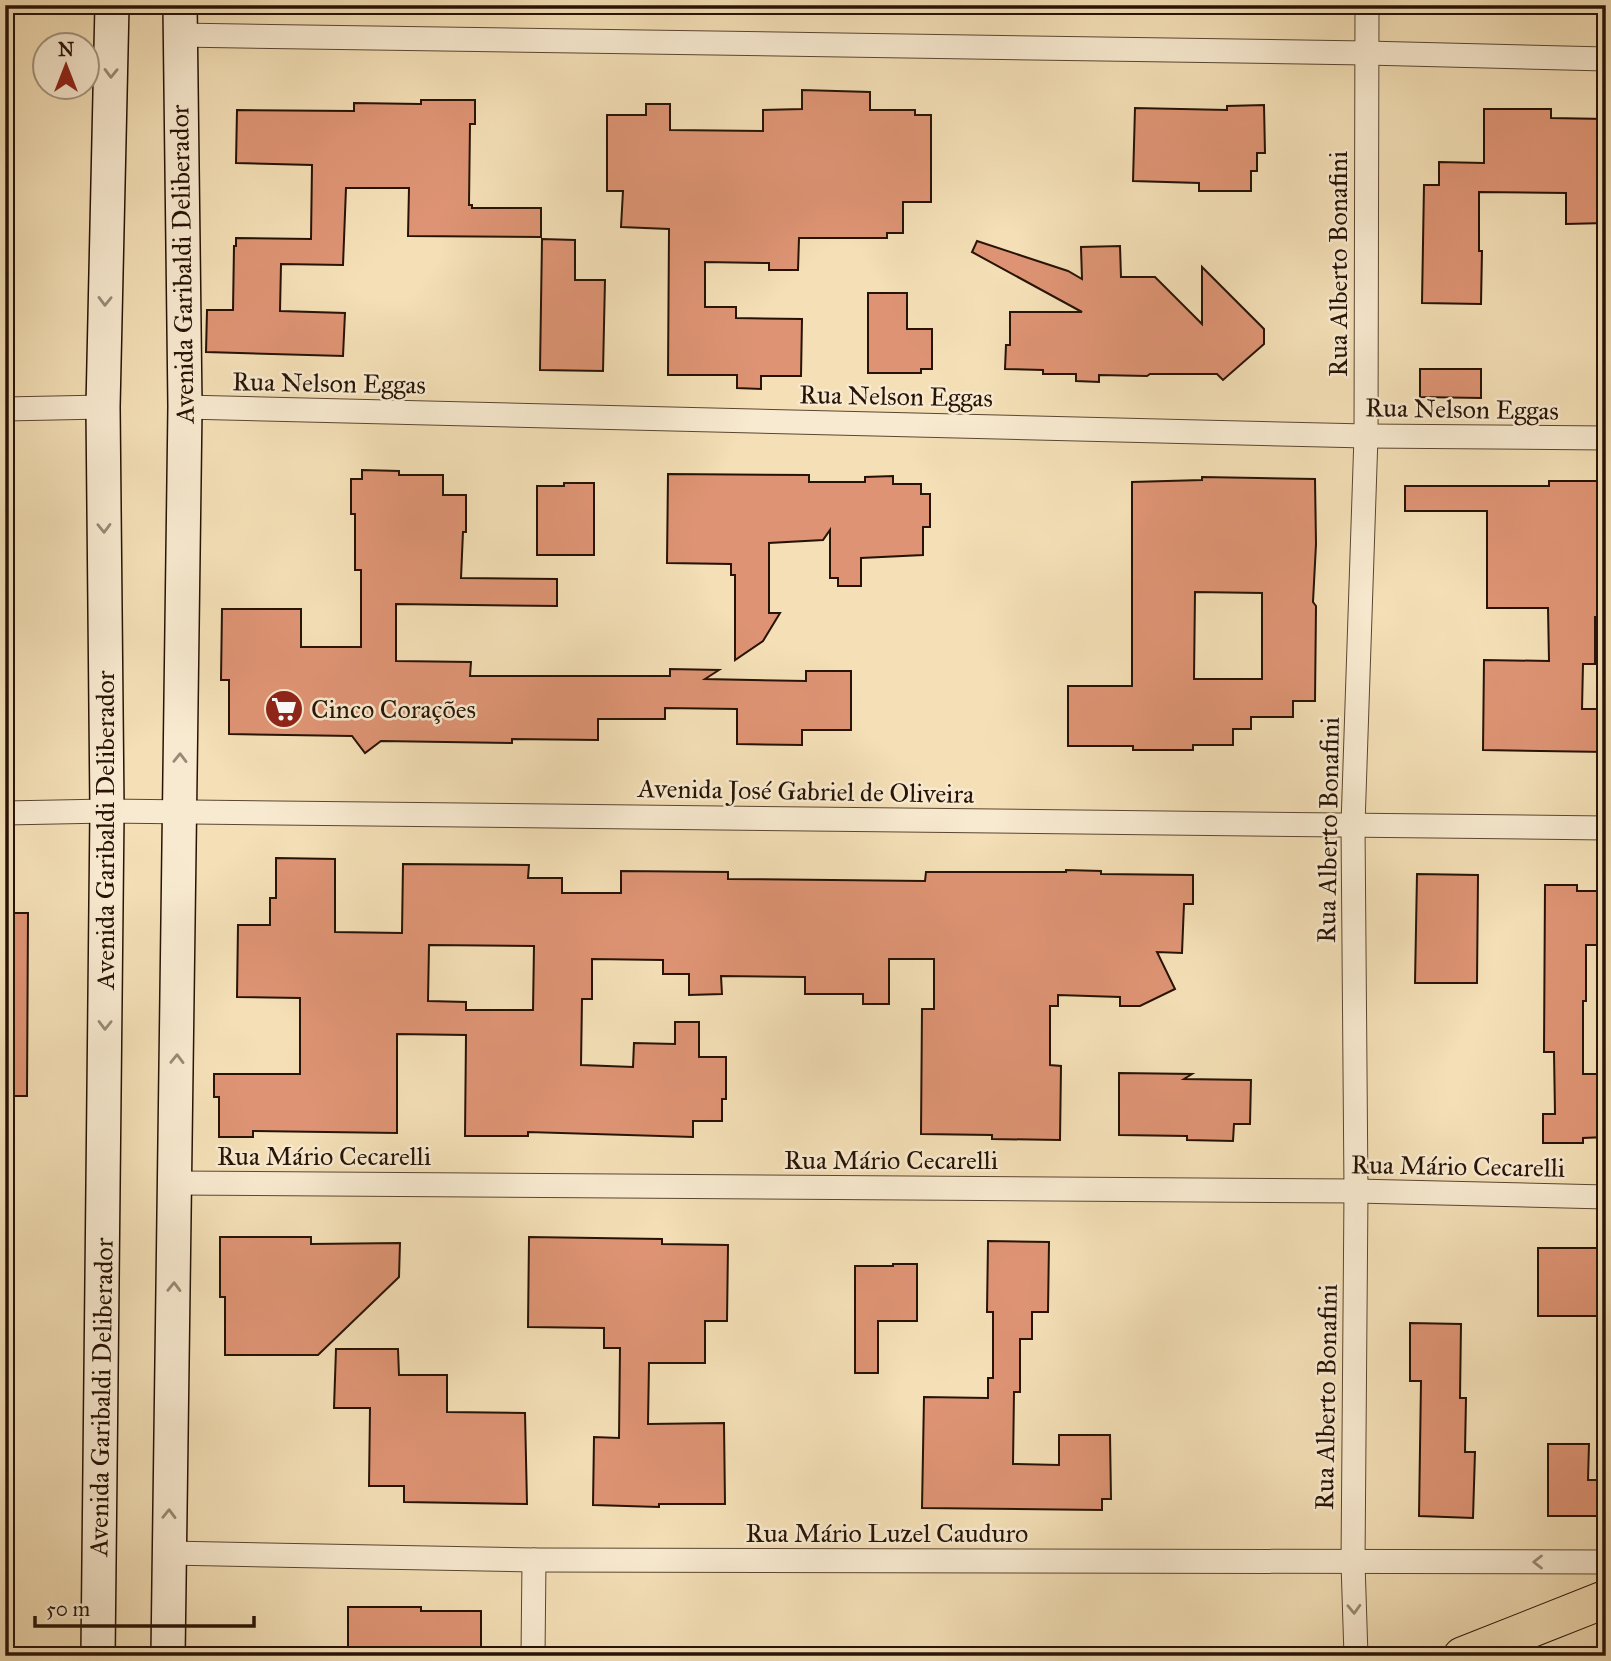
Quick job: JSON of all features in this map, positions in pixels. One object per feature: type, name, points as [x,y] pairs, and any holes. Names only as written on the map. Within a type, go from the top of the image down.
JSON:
[{"type":"main road","points":[[1462,1656],[1606,1598]]},
{"type":"street","name":"Avenida Garibaldi Deliberador","points":[[98,1656],[107,811],[103,407],[112,5]]},
{"type":"street","name":"Rua Alberto Bonafini","points":[[1356,1656],[1353,1563],[1356,1191],[1353,825],[1366,436],[1367,5]]},
{"type":"street","name":"Avenida Garibaldi Deliberador","points":[[168,1656],[185,407],[180,20]]},
{"type":"street","points":[[180,20],[1606,59]]},
{"type":"street","points":[[5,409],[103,407]]},
{"type":"street","name":"Rua Nelson Eggas","points":[[185,407],[1366,436],[1606,438]]},
{"type":"street","name":"Avenida José Gabriel de Oliveira","points":[[5,813],[107,811],[1606,828]]},
{"type":"street","name":"Rua Mário Cecarelli","points":[[175,1182],[1356,1191],[1606,1197]]},
{"type":"street","name":"Rua Mário Luzel Cauduro","points":[[169,1553],[534,1560],[1606,1562]]},
{"type":"street","points":[[533,1656],[534,1560]]},
{"type":"building","points":[[802,90],[870,92],[870,110],[915,110],[915,115],[931,115],[931,202],[903,202],[903,233],[887,233],[887,238],[799,238],[798,270],[769,270],[769,263],[705,262],[705,307],[736,307],[736,318],[802,319],[801,376],[761,376],[761,389],[737,388],[737,375],[668,375],[669,229],[621,227],[623,191],[607,191],[607,115],[646,115],[646,104],[670,104],[670,130],[763,131],[763,110],[802,109]]},
{"type":"building","points":[[421,100],[475,100],[475,124],[470,124],[469,205],[472,205],[472,208],[541,208],[541,237],[408,236],[409,188],[346,188],[343,265],[281,264],[280,311],[345,313],[343,356],[206,352],[207,310],[233,310],[236,238],[311,239],[312,165],[236,163],[237,110],[354,111],[354,103],[421,104]]},
{"type":"building","points":[[1264,105],[1265,153],[1257,153],[1257,171],[1251,171],[1251,191],[1199,191],[1199,183],[1133,181],[1135,108],[1227,110],[1227,106]]},
{"type":"building","points":[[1484,109],[1551,109],[1551,118],[1606,119],[1606,223],[1566,224],[1566,193],[1479,192],[1481,304],[1422,303],[1424,185],[1439,185],[1439,162],[1484,163]]},
{"type":"building","points":[[542,239],[575,240],[575,280],[605,280],[603,371],[540,370]]},
{"type":"building","points":[[977,241],[1068,271],[1082,279],[1081,247],[1120,246],[1121,277],[1155,277],[1202,324],[1202,267],[1264,329],[1264,344],[1223,380],[1217,374],[1150,374],[1099,375],[1099,382],[1076,381],[1076,374],[1043,374],[1043,370],[1005,369],[1006,345],[1010,345],[1010,312],[1082,312],[972,252]]},
{"type":"building","points":[[868,293],[907,293],[907,329],[932,329],[932,369],[921,369],[921,373],[868,373]]},
{"type":"building","points":[[1420,369],[1481,369],[1481,398],[1420,397]]},
{"type":"building","points":[[362,470],[399,471],[399,475],[443,475],[443,495],[466,495],[466,532],[463,532],[461,578],[557,579],[557,606],[396,604],[396,661],[471,662],[470,676],[670,676],[670,669],[719,670],[705,679],[806,681],[806,671],[851,671],[851,730],[802,730],[802,745],[737,744],[737,709],[665,708],[665,719],[598,719],[598,740],[512,739],[512,743],[381,741],[365,753],[352,736],[229,734],[229,680],[221,680],[222,609],[301,609],[301,647],[361,647],[361,570],[355,570],[355,514],[351,514],[351,479],[362,479]]},
{"type":"building","points":[[668,474],[809,475],[809,482],[865,482],[865,477],[893,476],[893,484],[921,484],[921,494],[930,494],[930,527],[923,527],[923,555],[861,558],[861,586],[838,586],[838,578],[830,578],[830,530],[823,540],[769,543],[769,613],[780,613],[763,641],[735,660],[735,575],[731,575],[731,564],[667,563]]},
{"type":"building","points":[[1202,477],[1315,479],[1315,701],[1293,701],[1293,717],[1251,717],[1251,729],[1233,729],[1233,745],[1193,745],[1193,750],[1068,746],[1068,686],[1132,686],[1132,482],[1202,480]],"holes":[[[1195,592],[1262,593],[1262,679],[1194,679]]]},
{"type":"building","points":[[1549,481],[1606,481],[1606,617],[1595,617],[1595,664],[1583,664],[1582,709],[1606,709],[1606,752],[1483,750],[1484,660],[1549,661],[1548,608],[1487,608],[1487,511],[1405,511],[1405,486],[1549,486]]},
{"type":"building","points":[[564,483],[594,483],[594,555],[537,555],[537,486],[564,486]]},
{"type":"building","points":[[276,858],[335,859],[335,932],[402,933],[403,864],[529,865],[528,878],[562,878],[562,893],[621,893],[621,871],[728,872],[728,879],[925,881],[926,872],[1066,870],[1101,871],[1101,874],[1193,875],[1193,904],[1184,904],[1182,953],[1157,952],[1175,989],[1140,1006],[1120,1006],[1120,997],[1058,995],[1058,1006],[1050,1006],[1050,1065],[1061,1066],[1060,1140],[921,1134],[922,1009],[934,1009],[934,959],[889,959],[889,1004],[863,1004],[863,994],[805,994],[805,977],[721,976],[722,994],[689,995],[689,974],[663,974],[663,960],[592,959],[592,999],[582,999],[581,1065],[633,1067],[634,1043],[675,1044],[675,1022],[699,1022],[699,1057],[726,1057],[726,1099],[722,1099],[722,1121],[693,1121],[693,1137],[528,1132],[528,1136],[465,1136],[466,1035],[397,1034],[397,1133],[253,1131],[253,1137],[219,1137],[219,1097],[214,1097],[214,1074],[300,1074],[300,998],[237,997],[238,925],[270,925],[270,898],[276,898]],"holes":[[[429,945],[534,946],[533,1010],[466,1010],[466,1002],[428,1001]]]},
{"type":"building","points":[[1417,874],[1478,875],[1477,983],[1415,983]]},
{"type":"building","points":[[1545,885],[1577,885],[1577,891],[1606,891],[1606,945],[1586,945],[1583,1074],[1606,1074],[1606,1137],[1583,1138],[1583,1143],[1543,1143],[1543,1114],[1555,1114],[1554,1052],[1544,1052]]},
{"type":"building","points":[[5,913],[28,913],[27,1096],[5,1096]]},
{"type":"building","points":[[1119,1073],[1192,1074],[1184,1079],[1251,1080],[1250,1124],[1234,1124],[1233,1141],[1187,1140],[1187,1136],[1119,1135]]},
{"type":"building","points":[[220,1237],[311,1237],[311,1244],[400,1243],[399,1277],[318,1355],[225,1355],[225,1297],[220,1297]]},
{"type":"building","points":[[529,1237],[662,1239],[662,1244],[728,1245],[727,1321],[705,1321],[705,1363],[649,1363],[648,1424],[724,1423],[725,1504],[659,1504],[659,1507],[593,1505],[594,1437],[619,1438],[620,1348],[604,1348],[604,1328],[528,1327]]},
{"type":"building","points":[[988,1241],[1049,1242],[1048,1312],[1032,1312],[1032,1339],[1020,1339],[1020,1392],[1014,1392],[1013,1464],[1059,1465],[1059,1435],[1110,1435],[1111,1499],[1102,1499],[1102,1510],[922,1508],[924,1397],[988,1398],[988,1378],[993,1378],[993,1312],[987,1312]]},
{"type":"building","points":[[1538,1248],[1603,1248],[1603,1316],[1538,1316]]},
{"type":"building","points":[[917,1264],[917,1321],[878,1321],[878,1373],[855,1373],[855,1266]]},
{"type":"building","points":[[1410,1323],[1461,1324],[1460,1398],[1466,1398],[1465,1452],[1475,1452],[1473,1518],[1419,1516],[1421,1381],[1410,1381]]},
{"type":"building","points":[[336,1349],[398,1349],[399,1375],[447,1375],[447,1412],[525,1413],[527,1504],[404,1502],[404,1486],[369,1486],[370,1408],[334,1408]]},
{"type":"building","points":[[1548,1444],[1589,1444],[1588,1480],[1604,1480],[1604,1516],[1548,1516]]},
{"type":"building","points":[[348,1607],[421,1607],[421,1611],[481,1611],[481,1656],[348,1656]]},
{"type":"place","name":"Cinco Corações","points":[[284,709]]}]
